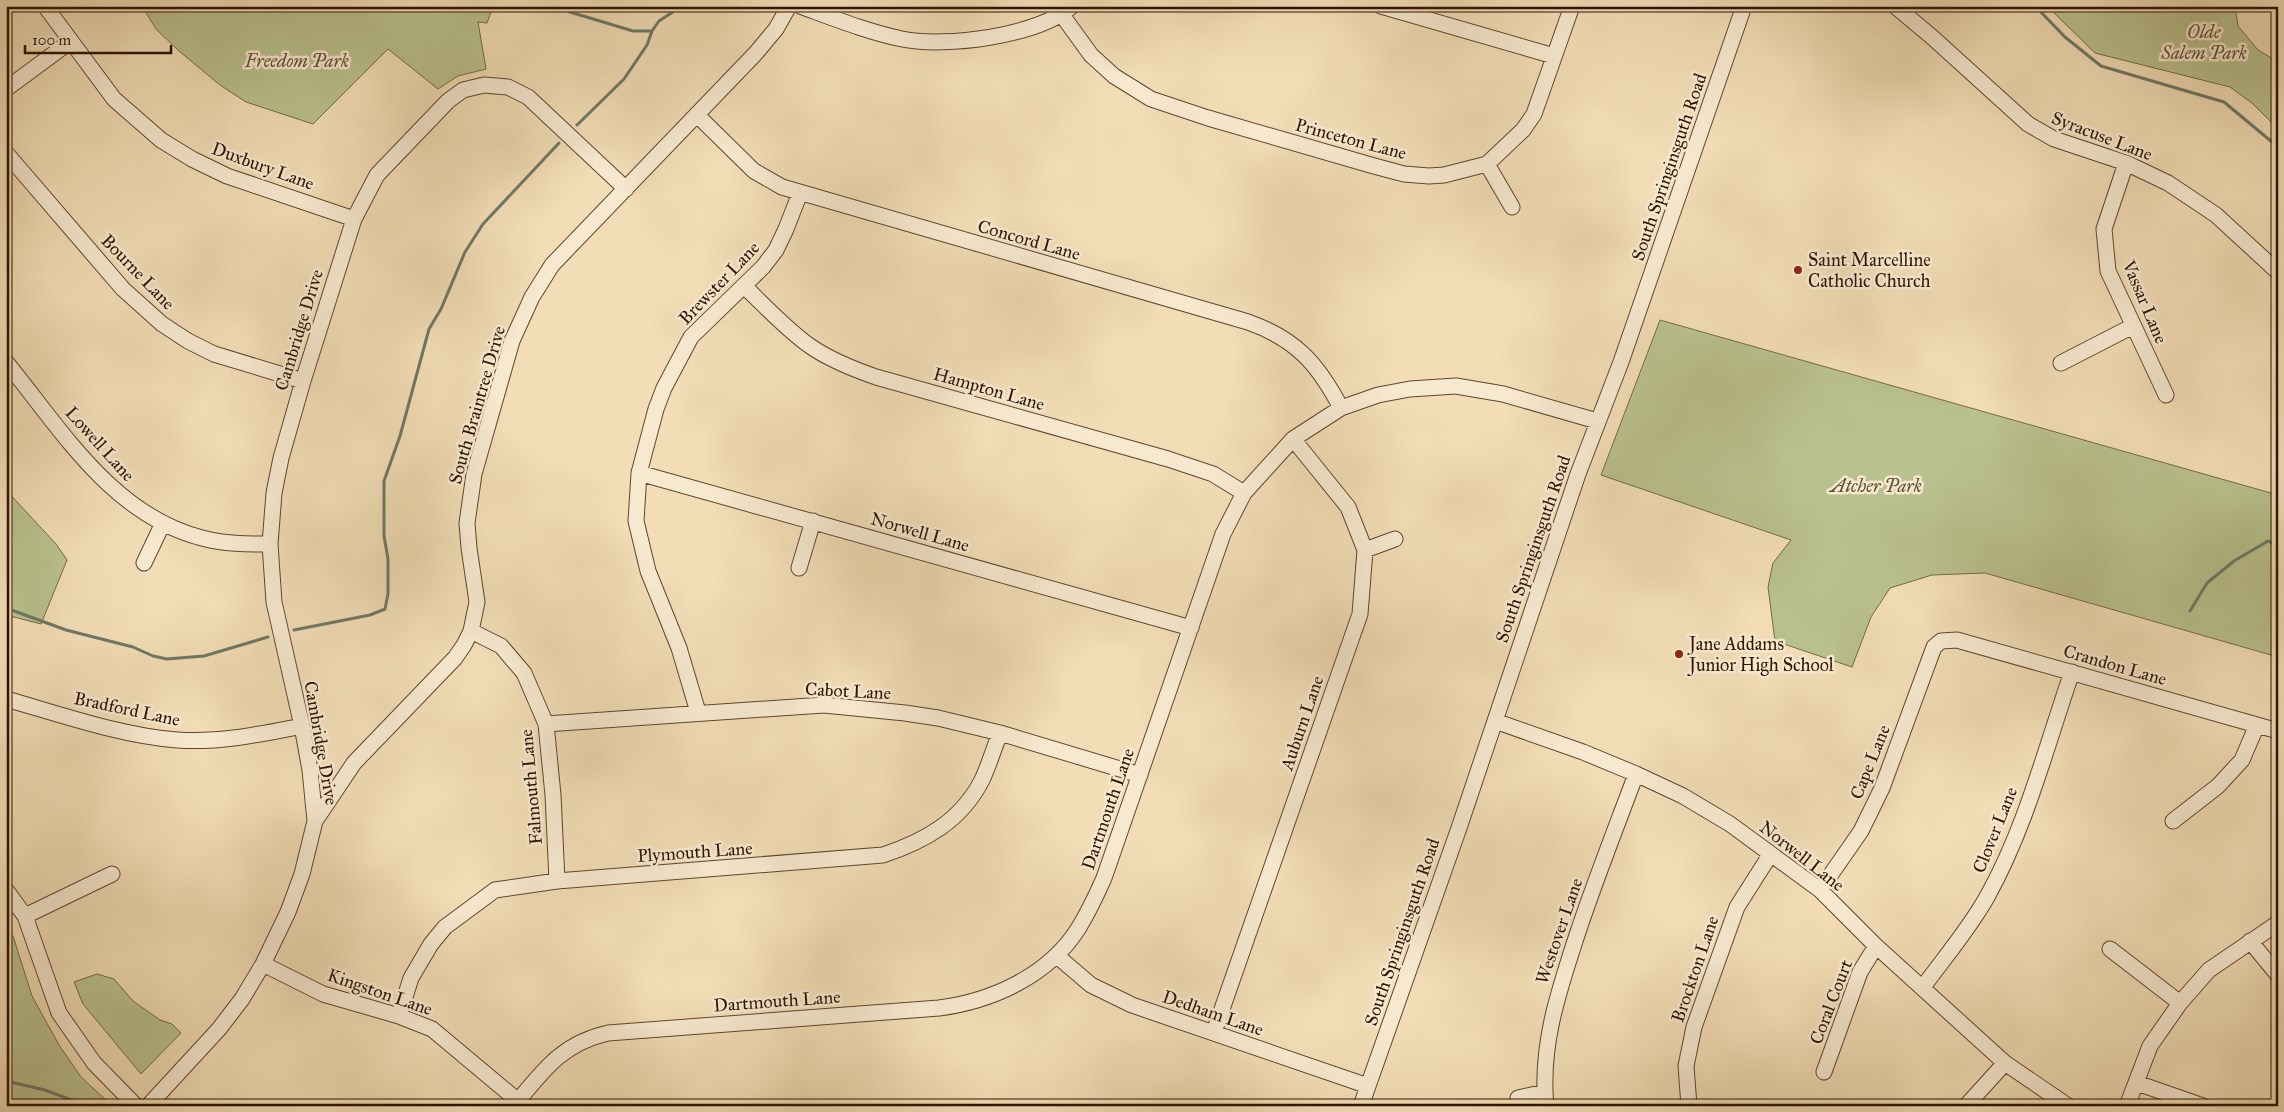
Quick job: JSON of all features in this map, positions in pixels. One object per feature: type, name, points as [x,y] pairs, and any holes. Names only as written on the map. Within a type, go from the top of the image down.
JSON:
[{"type":"street","name":"Duxbury Lane","points":[[46,6],[114,99],[161,140],[192,159],[226,176],[354,219]]},
{"type":"street","name":"South Braintree Drive","points":[[148,1106],[219,1029],[242,999],[263,964],[288,912],[302,874],[316,821],[354,763],[455,658],[471,631],[477,602],[468,536],[474,474],[512,342],[532,297],[552,265],[698,116],[755,54],[776,29],[789,6]]},
{"type":"street","points":[[800,6],[903,40],[928,42],[972,40],[997,35],[1032,27],[1067,11]]},
{"type":"street","points":[[1381,6],[1554,56]]},
{"type":"street","name":"Princeton Lane","points":[[1067,11],[1091,55],[1114,76],[1139,92],[1173,108],[1404,174],[1444,175],[1487,164],[1519,136],[1529,123],[1572,6]]},
{"type":"street","name":"South Springinsguth Road","points":[[1361,1106],[1744,6]]},
{"type":"street","name":"Syracuse Lane","points":[[1895,6],[2015,113],[2041,133],[2074,147],[2126,163],[2168,183],[2216,215],[2278,272]]},
{"type":"street","points":[[6,88],[71,41]]},
{"type":"street","name":"Cambridge Drive","points":[[316,821],[302,726],[275,609],[270,544],[274,493],[302,381],[354,219],[377,175],[435,115],[458,93],[468,88],[484,85],[508,86],[528,96],[626,189]]},
{"type":"street","name":"Concord Lane","points":[[698,116],[754,171],[776,184],[800,194],[1257,325],[1285,338],[1308,357],[1328,385],[1341,408]]},
{"type":"street","name":"Bourne Lane","points":[[6,153],[123,289],[162,324],[188,341],[214,354],[302,381]]},
{"type":"street","name":"Vassar Lane","points":[[2126,163],[2104,229],[2108,271],[2166,395]]},
{"type":"street","points":[[1487,164],[1512,207]]},
{"type":"street","name":"Brewster Lane","points":[[698,712],[679,648],[648,570],[636,521],[639,473],[662,395],[691,337],[763,267],[776,250],[800,194]]},
{"type":"street","name":"Hampton Lane","points":[[744,286],[793,333],[810,346],[842,364],[876,377],[1168,459],[1213,474],[1244,493]]},
{"type":"street","points":[[2061,363],[2134,326]]},
{"type":"street","name":"Lowell Lane","points":[[6,362],[104,480],[126,500],[163,523],[200,538],[270,544]]},
{"type":"street","name":"Dartmouth Lane","points":[[521,1104],[557,1057],[572,1047],[596,1036],[608,1033],[960,1005],[1012,987],[1057,956],[1077,931],[1090,909],[1104,878],[1223,534],[1244,493],[1293,439],[1341,408],[1397,390],[1456,386],[1503,394],[1598,421]]},
{"type":"street","name":"Auburn Lane","points":[[1214,1032],[1360,614],[1366,550],[1348,506],[1293,439]]},
{"type":"street","name":"Norwell Lane","points":[[639,473],[1191,628]]},
{"type":"street","points":[[798,568],[813,521]]},
{"type":"street","points":[[144,563],[163,523]]},
{"type":"street","points":[[1366,550],[1395,539]]},
{"type":"street","name":"Falmouth Lane","points":[[471,631],[501,646],[524,673],[546,724],[553,795],[557,882]]},
{"type":"street","name":"Crandon Lane","points":[[1941,641],[1957,640],[2278,731]]},
{"type":"street","name":"Cape Lane","points":[[1820,890],[1861,831],[1873,805],[1934,647],[1941,641]]},
{"type":"street","name":"Clover Lane","points":[[1923,987],[1967,930],[2002,867],[2024,812],[2072,672]]},
{"type":"street","name":"Bradford Lane","points":[[6,698],[110,728],[177,740],[239,738],[302,726]]},
{"type":"street","name":"Cabot Lane","points":[[546,724],[698,712],[824,705],[906,712],[1000,733],[1140,775]]},
{"type":"street","name":"Norwell Lane","points":[[1495,722],[1583,752],[1636,774],[1684,796],[1730,824],[1820,890],[1876,946],[2005,1062],[2068,1106]]},
{"type":"street","points":[[2174,821],[2218,786],[2242,760],[2258,725]]},
{"type":"street","name":"Plymouth Lane","points":[[399,1016],[411,978],[431,944],[446,927],[495,890],[557,882],[868,857],[900,849],[930,836],[960,810],[982,780],[1000,733]]},
{"type":"street","name":"Westover Lane","points":[[1546,1099],[1549,1030],[1558,991],[1636,774]]},
{"type":"street","name":"Brockton Lane","points":[[1689,1106],[1686,1066],[1694,1027],[1737,907],[1770,855]]},
{"type":"street","points":[[25,916],[112,874]]},
{"type":"street","points":[[6,890],[25,916],[59,1013],[94,1063],[136,1106]]},
{"type":"street","points":[[2127,1106],[2150,1046],[2180,1003],[2209,970],[2278,923]]},
{"type":"street","points":[[2250,941],[2278,975]]},
{"type":"street","name":"Coral Court","points":[[1824,1072],[1860,972],[1876,946]]},
{"type":"street","points":[[2110,948],[2180,1003]]},
{"type":"street","name":"Dedham Lane","points":[[1057,956],[1091,985],[1132,1005],[1368,1086]]},
{"type":"street","name":"Kingston Lane","points":[[263,964],[323,994],[399,1016],[432,1029],[521,1104]]},
{"type":"street","points":[[1966,1106],[2005,1062]]},
{"type":"street","points":[[2137,1083],[2203,1106]]},
{"type":"street","points":[[1518,1098],[1546,1099]]},
{"type":"green space","name":"Freedom Park","points":[[142,6],[493,6],[487,23],[478,22],[486,69],[458,76],[438,89],[388,49],[313,124],[246,102],[220,85],[156,29]]},
{"type":"green space","name":"Olde Salem Park","points":[[2047,6],[2235,6],[2238,26],[2258,50],[2278,62],[2278,129],[2252,103],[2230,87],[2095,53]]},
{"type":"green space","name":"Atcher Park","points":[[1660,320],[2278,495],[2278,657],[1985,573],[1932,575],[1890,588],[1871,617],[1852,667],[1775,641],[1768,587],[1773,563],[1791,540],[1601,475]]},
{"type":"green space","points":[[6,490],[56,544],[67,560],[41,624],[6,615]]},
{"type":"green space","points":[[6,922],[13,936],[32,996],[59,1045],[81,1077],[108,1102],[108,1106],[6,1106]]},
{"type":"green space","points":[[97,974],[114,979],[133,1001],[160,1020],[172,1024],[181,1033],[141,1074],[83,1004],[74,982]]},
{"type":"waterway","points":[[550,6],[633,31],[652,31]]},
{"type":"waterway","points":[[577,125],[624,79],[647,45],[652,31],[659,21],[682,6]]},
{"type":"waterway","points":[[2035,6],[2065,37],[2101,66],[2224,102],[2278,147]]},
{"type":"waterway","points":[[294,630],[370,615],[385,609],[388,594],[388,559],[384,536],[384,481],[400,436],[429,329],[441,309],[465,252],[483,224],[559,143]]},
{"type":"waterway","points":[[2190,611],[2207,583],[2234,561],[2268,541],[2278,545]]},
{"type":"waterway","points":[[6,608],[66,630],[133,647],[153,656],[167,659],[204,656],[268,637]]},
{"type":"waterway","points":[[6,1081],[45,1090],[82,1104]]},
{"type":"place","name":"Saint Marcelline Catholic Church","points":[[1798,270]]},
{"type":"place","name":"Jane Addams Junior High School","points":[[1679,654]]}]
